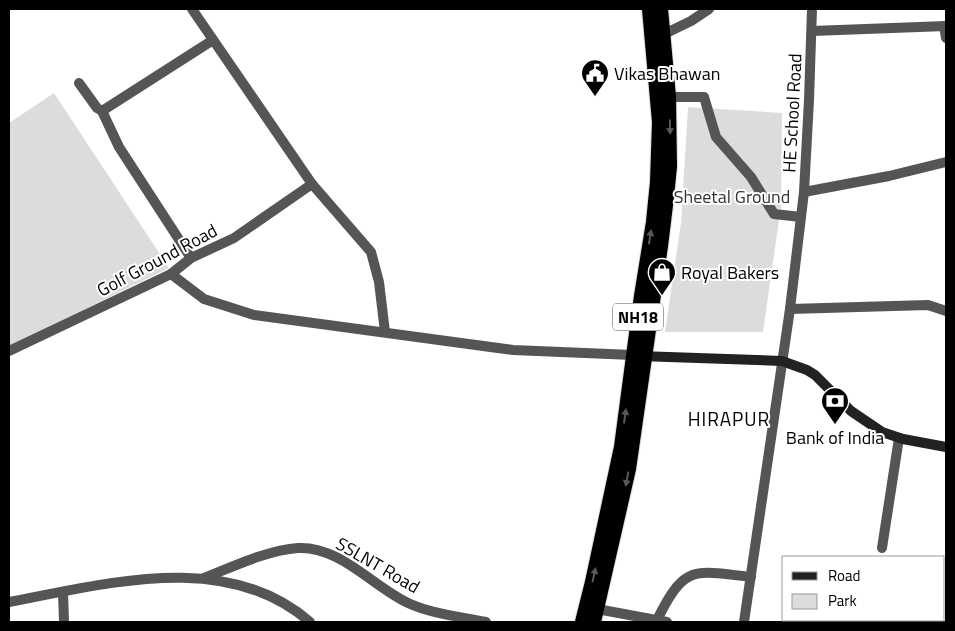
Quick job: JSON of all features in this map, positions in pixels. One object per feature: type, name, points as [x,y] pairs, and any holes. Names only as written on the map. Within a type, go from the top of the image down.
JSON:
[{"type":"highway","name":"NH18","points":[[582,622],[613,487],[661,246],[667,196],[670,166],[669,97],[658,37],[649,9]]},
{"type":"highway","name":"NH18","points":[[596,616],[628,469],[657,182],[659,122],[658,37],[661,9]]},
{"type":"main road","points":[[639,356],[782,361],[815,375],[860,418],[882,432],[899,438],[946,447]]},
{"type":"street","points":[[192,9],[312,184],[371,252],[379,282],[385,332]]},
{"type":"street","points":[[658,37],[709,9]]},
{"type":"street","name":"HE School Road","points":[[744,622],[790,309],[804,192],[812,9]]},
{"type":"street","points":[[812,31],[945,26],[946,38]]},
{"type":"street","points":[[102,111],[213,40]]},
{"type":"street","points":[[80,83],[97,108],[102,111],[119,147],[191,258]]},
{"type":"street","points":[[669,97],[704,97],[716,137],[751,177],[774,214],[801,217]]},
{"type":"street","points":[[804,192],[889,176],[946,162]]},
{"type":"street","name":"Golf Ground Road","points":[[9,351],[171,274],[191,258],[234,238],[312,184]]},
{"type":"street","points":[[171,274],[204,300],[254,314],[513,350],[639,356]]},
{"type":"street","points":[[790,309],[928,305],[946,311]]},
{"type":"street","points":[[882,548],[899,438]]},
{"type":"street","name":"SSLNT Road","points":[[199,580],[282,550],[299,548],[317,550],[345,563],[410,604],[486,622]]},
{"type":"street","points":[[596,616],[662,621],[668,599],[676,587],[688,576],[701,572],[751,577]]},
{"type":"street","points":[[9,602],[143,578],[172,577],[226,582],[266,594],[295,609],[310,622]]},
{"type":"street","points":[[64,592],[64,622]]},
{"type":"green space","points":[[54,93],[169,268],[9,346],[9,123]]},
{"type":"green space","name":"Sheetal Ground","points":[[688,107],[782,113],[781,206],[763,332],[665,332],[681,223]]},
{"type":"place","name":"Vikas Bhawan","points":[[595,97]]},
{"type":"place","name":"Royal Bakers","points":[[662,296]]},
{"type":"place","name":"Bank of India","points":[[835,425]]},
{"type":"district","name":"HIRAPUR","points":[[729,418]]}]
